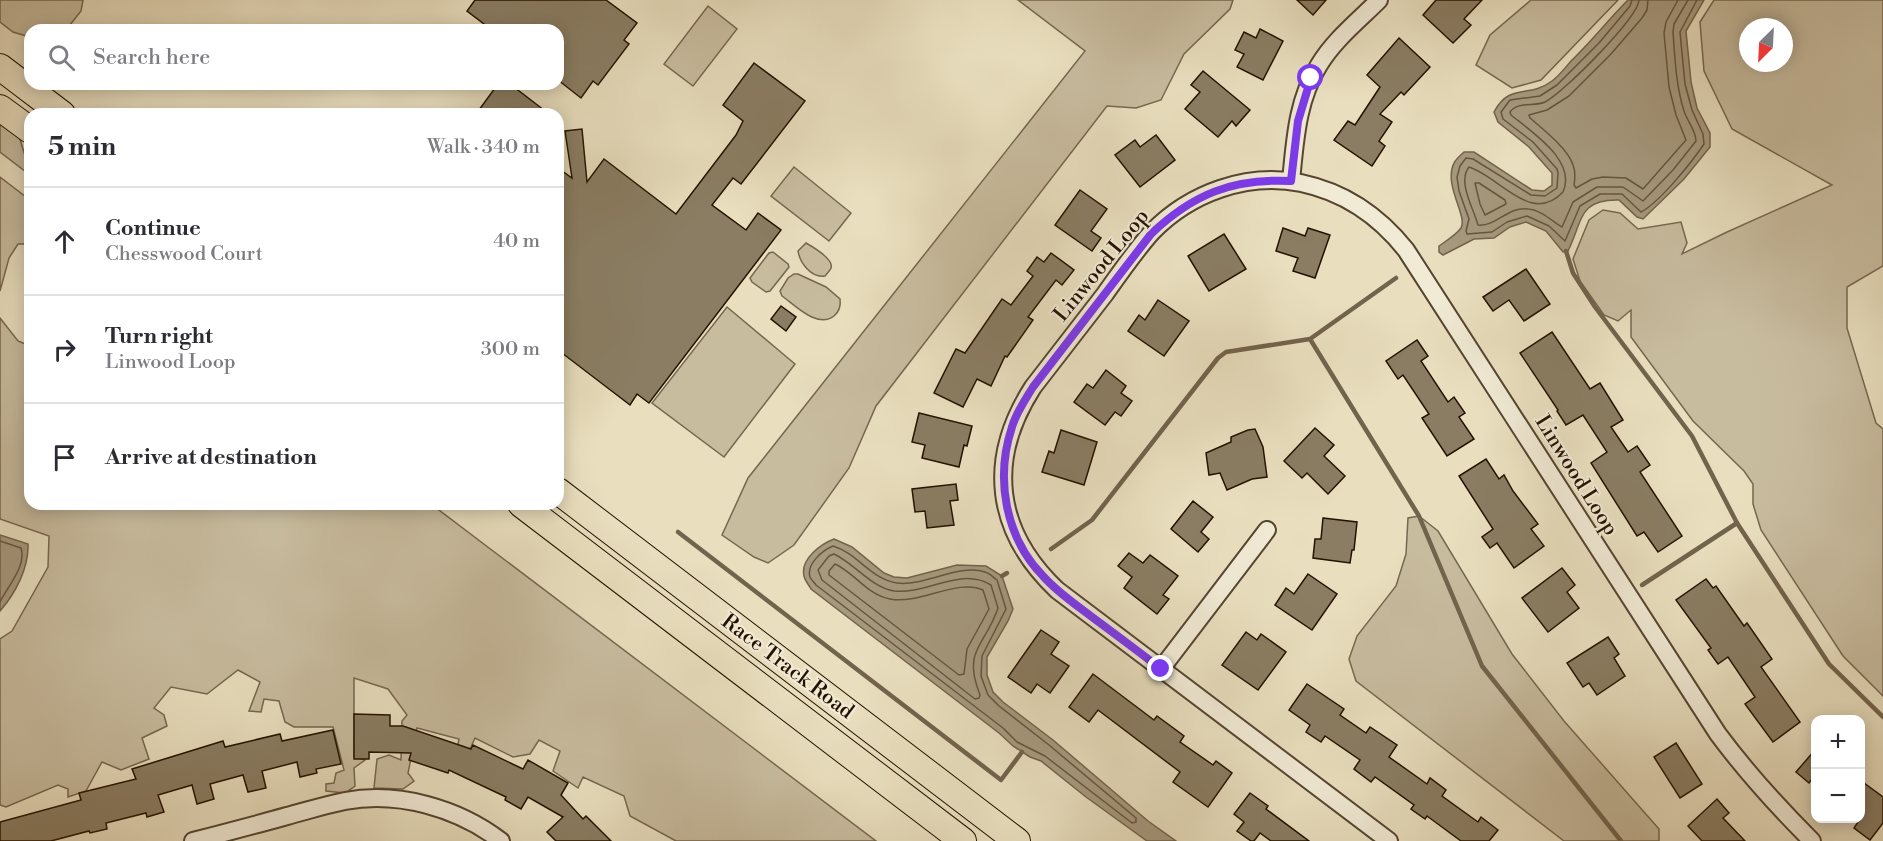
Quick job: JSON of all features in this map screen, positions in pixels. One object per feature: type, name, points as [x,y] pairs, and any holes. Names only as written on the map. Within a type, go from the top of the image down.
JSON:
[{"type":"main road","points":[[0,67],[24,85]]},
{"type":"main road","points":[[30,90],[54,108]]},
{"type":"main road","points":[[0,108],[24,126]]},
{"type":"main road","name":"Race Track Road","points":[[564,496],[1017,841]]},
{"type":"main road","name":"Race Track Road","points":[[529,510],[963,841]]},
{"type":"main road","points":[[554,529],[580,530],[602,524]]},
{"type":"street","points":[[1291,181],[1298,121],[1311,78],[1336,43],[1379,0]]},
{"type":"street","name":"Linwood Loop","points":[[1389,841],[1057,590],[1027,556],[1008,513],[1003,468],[1006,446],[1021,405],[1033,387],[1151,234],[1169,216],[1207,194],[1230,186],[1267,180],[1291,181],[1316,187],[1357,205],[1393,233],[1718,734],[1744,770],[1773,803],[1812,841]]},
{"type":"street","points":[[1161,669],[1267,530]]},
{"type":"street","points":[[193,841],[345,801],[390,799],[423,804],[464,817],[501,841]]},
{"type":"shaded area","points":[[0,0],[83,0],[81,11],[71,24],[24,24],[24,35],[13,32],[0,22]]},
{"type":"shaded area","points":[[1018,0],[1233,0],[1230,9],[1184,54],[1161,100],[1136,108],[1107,106],[876,406],[849,468],[794,545],[768,563],[754,557],[722,535],[748,478],[1085,51]]},
{"type":"shaded area","points":[[1531,0],[1618,0],[1541,80],[1512,88],[1476,65],[1490,35]]},
{"type":"shaded area","points":[[1714,0],[1883,0],[1883,266],[1847,287],[1847,328],[1876,423],[1883,429],[1883,696],[1843,656],[1761,530],[1753,504],[1753,484],[1744,471],[1693,421],[1631,337],[1631,310],[1618,321],[1604,315],[1580,281],[1573,259],[1589,220],[1603,210],[1620,213],[1638,229],[1681,222],[1687,243],[1682,254],[1832,185],[1732,129],[1704,71],[1700,22]]},
{"type":"shaded area","points":[[708,6],[737,29],[693,86],[664,64]]},
{"type":"shaded area","points":[[0,122],[19,136],[24,152],[24,170],[0,152]]},
{"type":"shaded area","points":[[794,167],[851,213],[829,241],[771,196]]},
{"type":"shaded area","points":[[0,177],[24,195],[24,244],[18,244],[9,258],[0,291]]},
{"type":"shaded area","points":[[806,243],[829,261],[831,268],[825,276],[815,275],[801,260],[798,251]]},
{"type":"shaded area","points":[[773,252],[789,267],[770,291],[766,292],[750,278],[769,253]]},
{"type":"shaded area","points":[[794,274],[826,287],[840,299],[840,308],[834,316],[821,320],[814,318],[782,296],[780,291],[788,278]]},
{"type":"shaded area","points":[[727,307],[795,364],[724,457],[652,403]]},
{"type":"shaded area","points":[[0,318],[18,341],[24,344],[24,510],[439,510],[876,841],[676,841],[630,816],[624,796],[583,777],[578,788],[553,771],[560,751],[539,740],[530,754],[513,757],[475,738],[463,765],[455,760],[459,739],[417,728],[408,773],[414,781],[403,789],[374,788],[377,759],[389,755],[401,760],[402,721],[407,715],[388,689],[354,678],[354,757],[365,760],[354,768],[355,786],[345,793],[326,791],[326,784],[334,783],[336,773],[344,770],[333,727],[294,727],[285,722],[279,701],[264,699],[261,712],[249,711],[260,682],[238,670],[207,694],[171,687],[154,708],[164,715],[167,726],[142,738],[149,759],[121,770],[102,762],[86,791],[68,797],[68,789],[58,785],[6,807],[0,805],[0,639],[12,631],[48,567],[49,536],[0,519]]},
{"type":"shaded area","points":[[1419,516],[1438,531],[1512,654],[1564,721],[1659,829],[1659,841],[1564,841],[1356,681],[1349,659],[1357,636],[1396,586],[1406,554],[1408,518]]},
{"type":"water","points":[[1628,0],[1704,0],[1686,31],[1691,82],[1697,108],[1710,133],[1710,147],[1684,179],[1643,219],[1637,217],[1619,200],[1596,203],[1589,208],[1580,221],[1568,251],[1563,252],[1546,231],[1526,222],[1510,227],[1494,238],[1474,239],[1443,255],[1439,252],[1439,246],[1461,228],[1461,216],[1453,190],[1451,172],[1455,162],[1464,152],[1474,152],[1532,190],[1544,191],[1552,185],[1552,173],[1529,147],[1498,122],[1494,112],[1506,97],[1535,89],[1555,79]]},
{"type":"water","points":[[0,535],[28,544],[28,553],[20,580],[0,611]]},
{"type":"water","points":[[834,539],[852,547],[884,573],[894,577],[907,578],[957,565],[986,566],[1002,576],[1013,609],[987,657],[987,675],[993,692],[1148,821],[1176,841],[1147,841],[1041,761],[1013,746],[811,589],[804,576],[805,564],[818,548]]},
{"type":"building","points":[[475,0],[606,0],[637,23],[624,40],[629,44],[598,85],[593,81],[581,98],[564,85],[564,24],[484,24],[467,11]]},
{"type":"building","points":[[1297,0],[1326,0],[1313,15]]},
{"type":"building","points":[[1436,0],[1482,0],[1464,19],[1471,25],[1453,43],[1423,15]]},
{"type":"building","points":[[1260,29],[1283,41],[1263,80],[1237,67],[1244,54],[1235,50],[1244,32],[1256,38]]},
{"type":"building","points":[[1399,38],[1430,67],[1404,95],[1401,92],[1380,114],[1392,122],[1379,141],[1385,146],[1372,166],[1334,140],[1348,121],[1355,125],[1380,87],[1367,75]]},
{"type":"building","points":[[754,63],[805,101],[741,184],[733,178],[712,205],[746,230],[758,213],[781,230],[649,403],[637,394],[630,405],[564,355],[564,172],[572,178],[565,131],[582,129],[587,182],[604,159],[676,214],[736,135],[743,121],[723,105]]},
{"type":"building","points":[[1203,71],[1250,110],[1236,126],[1232,121],[1218,137],[1185,109],[1200,92],[1191,85]]},
{"type":"building","points":[[494,90],[518,90],[541,108],[480,108]]},
{"type":"building","points":[[1156,135],[1175,160],[1140,187],[1115,155],[1135,140],[1140,147]]},
{"type":"building","points":[[1080,190],[1107,209],[1091,231],[1101,238],[1092,251],[1055,225]]},
{"type":"building","points":[[1283,228],[1305,236],[1308,228],[1330,235],[1315,278],[1293,271],[1298,258],[1276,251]]},
{"type":"building","points":[[1224,234],[1246,269],[1209,291],[1188,256]]},
{"type":"building","points":[[1051,253],[1074,270],[1062,285],[1056,280],[1028,317],[1033,320],[1007,357],[1005,356],[991,386],[977,379],[963,407],[934,393],[956,349],[965,353],[1002,299],[1011,305],[1033,276],[1027,271],[1037,257],[1044,262]]},
{"type":"building","points":[[1526,269],[1550,304],[1524,321],[1509,300],[1493,311],[1483,297]]},
{"type":"building","points":[[1158,300],[1189,321],[1164,356],[1128,331],[1139,315],[1145,320]]},
{"type":"building","points":[[781,306],[796,317],[786,331],[771,319]]},
{"type":"building","points":[[1552,332],[1590,389],[1600,383],[1623,420],[1611,427],[1628,452],[1637,446],[1650,465],[1640,472],[1682,536],[1658,552],[1644,532],[1637,536],[1591,463],[1607,452],[1583,415],[1566,425],[1520,353]]},
{"type":"building","points":[[1417,340],[1428,356],[1421,361],[1448,402],[1454,397],[1465,413],[1459,417],[1474,439],[1447,456],[1422,418],[1429,414],[1403,375],[1398,379],[1386,361]]},
{"type":"building","points":[[1106,370],[1126,386],[1121,393],[1132,401],[1121,416],[1115,412],[1105,425],[1074,402],[1087,384],[1093,388]]},
{"type":"building","points":[[919,413],[972,426],[967,446],[964,445],[959,467],[922,458],[925,445],[912,442]]},
{"type":"building","points":[[1315,428],[1334,445],[1324,456],[1345,476],[1328,494],[1307,473],[1302,478],[1284,461]]},
{"type":"building","points":[[1255,429],[1263,447],[1267,477],[1252,479],[1227,490],[1220,473],[1209,475],[1206,453],[1231,442],[1231,437]]},
{"type":"building","points":[[1061,430],[1097,442],[1084,485],[1042,472],[1049,451],[1054,453]]},
{"type":"building","points":[[1486,459],[1499,479],[1504,475],[1538,524],[1531,529],[1544,546],[1514,568],[1497,543],[1490,548],[1482,537],[1493,529],[1459,476]]},
{"type":"building","points":[[956,484],[958,500],[950,501],[954,525],[927,528],[925,511],[915,512],[912,489]]},
{"type":"building","points":[[1193,501],[1213,517],[1201,532],[1209,539],[1198,552],[1171,529]]},
{"type":"building","points":[[1323,518],[1357,522],[1350,563],[1313,558],[1315,539],[1321,539]]},
{"type":"building","points":[[1129,553],[1143,563],[1150,555],[1178,576],[1163,595],[1169,599],[1157,614],[1124,588],[1132,577],[1118,566]]},
{"type":"building","points":[[1562,568],[1575,585],[1567,592],[1579,608],[1548,632],[1522,598]]},
{"type":"building","points":[[1308,574],[1337,594],[1312,630],[1275,605],[1286,588],[1294,594]]},
{"type":"building","points":[[1706,579],[1713,588],[1716,586],[1744,626],[1747,623],[1772,659],[1761,667],[1800,722],[1773,742],[1745,704],[1755,697],[1728,657],[1718,664],[1708,650],[1711,648],[1676,600]]},
{"type":"building","points":[[1041,630],[1059,642],[1051,654],[1069,666],[1050,693],[1037,684],[1031,693],[1008,677]]},
{"type":"building","points":[[1246,632],[1257,640],[1261,634],[1286,652],[1258,690],[1222,665]]},
{"type":"building","points":[[1608,637],[1619,654],[1614,658],[1625,676],[1597,695],[1589,683],[1583,687],[1567,663]]},
{"type":"building","points":[[1093,674],[1154,720],[1157,716],[1184,736],[1180,742],[1213,765],[1216,761],[1232,773],[1208,807],[1173,782],[1180,772],[1098,710],[1089,722],[1069,707]]},
{"type":"building","points":[[1307,684],[1344,709],[1340,715],[1366,733],[1370,727],[1397,745],[1389,757],[1427,784],[1430,778],[1446,790],[1442,796],[1478,822],[1481,817],[1498,830],[1489,841],[1461,841],[1427,816],[1425,819],[1411,809],[1414,805],[1375,777],[1371,782],[1354,769],[1360,760],[1325,736],[1321,742],[1306,732],[1310,725],[1289,710]]},
{"type":"building","points":[[354,714],[390,715],[390,726],[403,726],[471,749],[473,745],[523,769],[528,760],[568,783],[561,795],[583,819],[586,816],[611,841],[556,841],[547,832],[563,817],[528,797],[521,809],[505,800],[506,797],[449,770],[448,773],[409,760],[411,753],[369,752],[369,759],[354,759]]},
{"type":"building","points":[[333,730],[341,764],[316,769],[317,773],[300,777],[297,762],[262,771],[266,788],[248,792],[243,775],[210,784],[214,799],[197,804],[192,785],[158,795],[164,812],[147,817],[146,813],[106,823],[107,829],[90,833],[89,831],[51,841],[0,841],[0,822],[81,800],[79,793],[136,779],[132,769],[223,741],[225,747],[280,734],[282,741]]},
{"type":"building","points":[[1676,743],[1702,784],[1680,798],[1654,757]]},
{"type":"building","points":[[1811,755],[1811,780],[1809,783],[1796,772]]},
{"type":"building","points":[[1865,784],[1883,797],[1883,823],[1870,840],[1854,828],[1857,823],[1865,823]]},
{"type":"building","points":[[1250,793],[1268,806],[1266,809],[1309,841],[1271,841],[1260,833],[1254,841],[1251,841],[1237,831],[1244,822],[1234,814]]},
{"type":"building","points":[[1717,799],[1729,813],[1723,818],[1745,841],[1702,841],[1688,826]]},
{"type":"waterway","points":[[1566,251],[1573,273],[1595,307],[1692,436],[1737,523],[1829,664],[1883,717]]},
{"type":"waterway","points":[[1051,549],[1092,520],[1218,358],[1226,352],[1310,339],[1396,278]]},
{"type":"waterway","points":[[1310,339],[1419,516],[1482,666],[1621,841]]},
{"type":"waterway","points":[[1642,585],[1737,523]]},
{"type":"waterway","points":[[678,532],[1001,780],[1022,752]]},
{"type":"waterway","points":[[1002,576],[1007,573]]},
{"type":"route","points":[[1161,669],[1057,590],[1027,556],[1008,513],[1003,468],[1006,446],[1021,405],[1033,387],[1151,234],[1169,216],[1207,194],[1230,186],[1267,180],[1291,181],[1298,121],[1311,78]]}]
